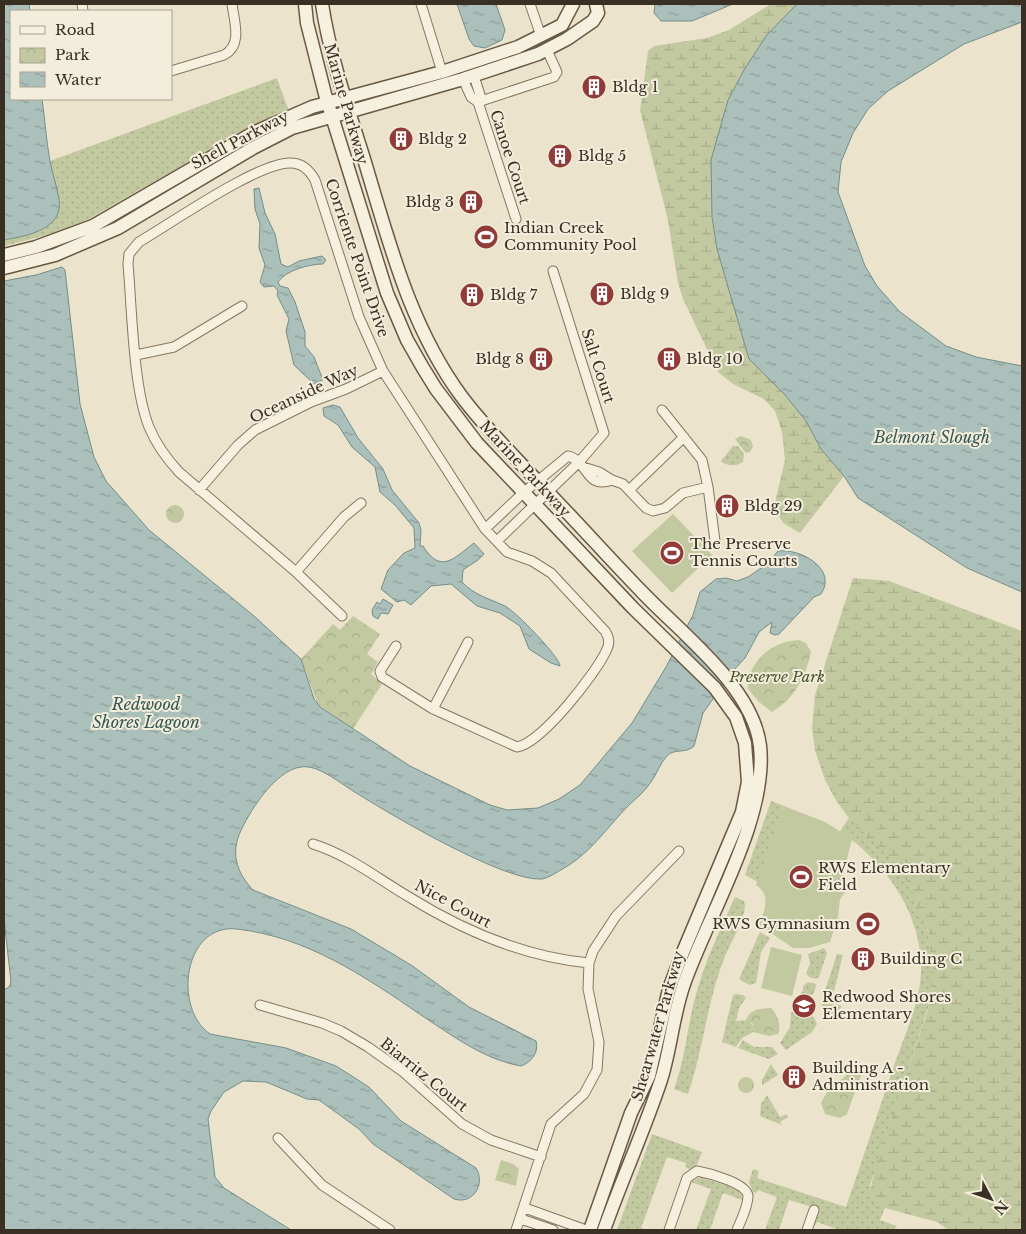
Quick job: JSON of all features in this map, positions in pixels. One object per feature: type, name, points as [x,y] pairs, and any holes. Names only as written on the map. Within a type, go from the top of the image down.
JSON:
[{"type":"main road","name":"Marine Parkway","points":[[304,4],[308,30],[328,103],[386,292],[407,340],[436,389],[468,433],[534,505],[652,627],[707,679],[729,705],[739,723],[745,743],[748,782],[742,812],[701,908]]},
{"type":"main road","name":"Marine Parkway","points":[[322,4],[330,44],[398,272],[428,341],[462,397],[494,436],[665,616],[721,671],[739,693],[757,734],[760,747],[760,784],[749,826],[730,874],[729,887]]},
{"type":"main road","name":"Shell Parkway","points":[[4,254],[36,247],[93,226],[255,132],[328,103],[491,57],[541,36],[562,25],[573,4]]},
{"type":"main road","name":"Shell Parkway","points":[[4,268],[55,255],[118,228],[253,148],[292,128],[469,77],[548,50],[588,25],[597,8],[609,4]]},
{"type":"main road","points":[[701,908],[715,893],[729,887]]},
{"type":"main road","name":"Shearwater Parkway","points":[[604,1230],[662,1076],[682,989],[729,887]]},
{"type":"main road","name":"Shearwater Parkway","points":[[590,1230],[631,1113],[649,1076],[669,989],[701,908]]},
{"type":"street","points":[[172,71],[224,55],[231,50],[236,37],[232,4]]},
{"type":"street","points":[[421,4],[442,72]]},
{"type":"street","points":[[530,4],[541,36]]},
{"type":"street","points":[[480,101],[554,77],[556,70],[548,50]]},
{"type":"street","name":"Canoe Court","points":[[469,77],[471,97],[480,101],[516,220]]},
{"type":"street","name":"Corriente Point Drive","points":[[342,616],[296,572],[199,490],[169,462],[149,428],[140,389],[128,261],[134,247],[254,173],[277,164],[292,163],[305,168],[315,180],[359,317],[383,371],[485,529],[507,552],[532,561],[551,573],[605,631],[608,638],[607,649],[560,714],[532,742],[524,746],[512,747],[433,709],[381,675],[380,671],[396,646]]},
{"type":"street","name":"Salt Court","points":[[548,492],[581,465],[586,451],[601,439],[604,429],[553,271]]},
{"type":"street","points":[[136,355],[174,348],[242,306]]},
{"type":"street","name":"Oceanside Way","points":[[199,490],[246,437],[261,426],[383,371]]},
{"type":"street","points":[[662,410],[702,460],[708,487],[715,541]]},
{"type":"street","points":[[629,490],[684,437]]},
{"type":"street","points":[[485,529],[523,493],[568,456],[581,465],[620,482],[646,508],[655,511],[665,508],[683,493],[708,487]]},
{"type":"street","points":[[497,541],[548,492]]},
{"type":"street","points":[[296,572],[344,516],[362,503]]},
{"type":"street","points":[[433,709],[468,642]]},
{"type":"street","name":"Nice Court","points":[[313,844],[336,851],[433,912],[492,940],[552,958],[590,963]]},
{"type":"street","points":[[516,1230],[525,1208],[551,1124],[584,1094],[596,1070],[598,1042],[591,1009],[590,963],[596,946],[610,923],[679,851]]},
{"type":"street","name":"Biarritz Court","points":[[260,1005],[322,1023],[340,1031],[368,1047],[402,1071],[462,1124],[491,1140],[541,1157]]},
{"type":"street","points":[[278,1138],[322,1185],[390,1230]]},
{"type":"street","points":[[669,1230],[687,1178],[698,1171],[739,1185],[746,1191],[748,1198],[737,1230]]},
{"type":"street","points":[[525,1208],[586,1230]]},
{"type":"street","points":[[807,1230],[814,1210]]},
{"type":"street","points":[[521,1218],[554,1230]]},
{"type":"green space","points":[[771,4],[797,4],[766,36],[712,220],[717,249],[749,359],[785,395],[806,421],[821,449],[844,476],[800,533],[783,523],[774,507],[785,460],[782,432],[775,411],[764,399],[733,384],[718,372],[683,299],[678,283],[668,220],[640,110],[648,51],[654,46],[707,38],[729,30]]},
{"type":"green space","points":[[277,78],[288,109],[249,127],[87,220],[59,232],[4,246],[4,240],[39,230],[49,225],[56,217],[58,208],[57,196],[50,161]]},
{"type":"green space","points":[[741,436],[751,440],[753,446],[750,452],[746,453],[735,439]]},
{"type":"green space","points":[[733,446],[738,446],[744,454],[743,462],[729,465],[721,461]]},
{"type":"green space","points":[[175,505],[181,508],[184,514],[181,520],[175,523],[169,520],[166,514],[169,508]]},
{"type":"green space","name":"The Preserve Tennis Courts","points":[[673,514],[712,555],[672,593],[632,551]]},
{"type":"green space","points":[[853,578],[889,581],[1022,631],[1022,1230],[948,1230],[937,1222],[885,1208],[877,1203],[870,1191],[876,1164],[928,1010],[933,973],[928,930],[909,884],[890,858],[849,818],[837,802],[825,780],[815,750],[812,728],[815,695]]},
{"type":"green space","points":[[353,616],[380,634],[367,654],[378,662],[371,674],[382,684],[353,729],[318,705],[301,659],[333,624],[340,630]]},
{"type":"green space","name":"Preserve Park","points":[[799,640],[806,643],[811,652],[806,670],[793,694],[772,712],[759,702],[748,689],[752,669],[757,661],[771,648],[789,641]]},
{"type":"green space","points":[[771,801],[784,806],[758,882],[745,875]]},
{"type":"green space","name":"RWS Elementary Field","points":[[784,806],[825,822],[852,839],[840,887],[846,891],[840,899],[838,917],[830,942],[809,948],[793,948],[759,925],[765,899],[761,889],[756,885]]},
{"type":"green space","points":[[849,818],[880,847],[902,873],[920,907],[931,944],[933,983],[930,1002],[870,1185],[874,1198],[885,1208],[880,1220],[897,1226],[894,1230],[839,1230],[817,1222],[812,1230],[819,1209],[789,1200],[779,1230],[765,1230],[777,1197],[758,1190],[756,1193],[753,1192],[749,1182],[753,1169],[759,1171],[757,1178],[846,1207],[917,999],[921,962],[913,923],[896,887],[884,871],[856,843],[840,831]]},
{"type":"green space","points":[[735,897],[744,901],[744,912],[714,988],[688,1094],[674,1089],[681,1067],[692,1009],[708,959]]},
{"type":"green space","points":[[760,932],[770,938],[761,952],[756,983],[749,985],[739,979]]},
{"type":"green space","points":[[771,947],[802,955],[792,996],[761,988]]},
{"type":"green space","points":[[824,948],[827,953],[819,977],[816,979],[809,977],[806,973],[810,964],[808,954]]},
{"type":"green space","points":[[837,954],[843,955],[831,1003],[842,1006],[836,1013],[830,1014],[824,1011],[821,1003]]},
{"type":"green space","points":[[808,982],[816,984],[813,994],[809,998],[800,1001],[797,998],[803,991],[803,986]]},
{"type":"green space","points":[[733,995],[743,995],[746,998],[739,1008],[736,1021],[748,1020],[754,1027],[753,1032],[742,1038],[736,1047],[722,1042]]},
{"type":"green space","points":[[771,1008],[778,1020],[778,1034],[769,1036],[753,1032],[753,1024],[746,1020],[750,1013],[756,1010]]},
{"type":"green space","points":[[791,1012],[812,1014],[817,1024],[812,1032],[786,1050],[780,1043],[790,1027]]},
{"type":"green space","points":[[743,1040],[754,1047],[772,1047],[778,1054],[769,1059],[738,1048]]},
{"type":"green space","points":[[771,1064],[778,1075],[762,1085],[762,1080]]},
{"type":"green space","points":[[852,1070],[862,1073],[847,1114],[840,1118],[825,1114],[821,1103],[832,1083],[842,1079]]},
{"type":"green space","points":[[746,1077],[752,1079],[754,1085],[752,1091],[746,1093],[740,1091],[738,1085],[740,1079]]},
{"type":"green space","points":[[767,1095],[780,1117],[786,1114],[788,1117],[780,1122],[782,1125],[760,1116],[761,1104]]},
{"type":"green space","points":[[652,1134],[702,1152],[696,1167],[689,1169],[685,1166],[686,1163],[667,1157],[641,1228],[647,1230],[617,1230]]},
{"type":"green space","points":[[501,1160],[513,1164],[519,1169],[516,1186],[495,1180]]},
{"type":"green space","points":[[700,1177],[737,1189],[742,1196],[742,1200],[723,1193],[710,1230],[696,1230],[711,1189],[691,1182]]},
{"type":"water","points":[[4,4],[29,4],[30,10],[10,10],[10,100],[42,100],[51,166],[59,199],[59,209],[56,218],[42,230],[4,240]]},
{"type":"water","points":[[457,4],[496,4],[505,30],[502,40],[485,48],[474,46],[469,39]]},
{"type":"water","points":[[655,4],[733,4],[692,21],[661,21],[654,13]]},
{"type":"water","name":"Belmont Slough","points":[[797,4],[1022,4],[1022,22],[964,44],[888,91],[868,109],[853,133],[841,162],[838,192],[865,266],[877,286],[899,311],[946,346],[976,357],[1022,366],[1022,592],[967,568],[858,498],[844,476],[821,449],[806,421],[785,395],[749,359],[717,249],[712,217],[711,160],[728,100],[744,70],[766,36]]},
{"type":"water","points":[[259,188],[265,213],[275,234],[281,264],[288,267],[299,261],[322,256],[326,260],[323,264],[292,271],[278,282],[280,286],[288,288],[295,302],[305,332],[305,346],[314,357],[323,380],[314,384],[294,365],[286,331],[289,319],[277,295],[278,291],[274,286],[264,287],[260,282],[265,265],[259,248],[260,224],[255,209],[254,189]]},
{"type":"water","name":"Redwood Shores Lagoon","points":[[62,267],[65,270],[80,404],[94,457],[106,481],[149,530],[254,616],[301,659],[314,699],[320,707],[410,766],[490,805],[507,810],[538,808],[559,799],[580,785],[632,723],[666,667],[693,615],[700,592],[716,579],[726,578],[737,581],[748,577],[767,564],[778,551],[787,551],[806,557],[821,569],[825,576],[825,585],[821,594],[814,597],[779,634],[770,633],[772,622],[759,632],[745,658],[732,672],[703,713],[694,746],[687,750],[673,752],[667,756],[646,788],[589,849],[570,865],[546,878],[525,877],[503,870],[449,846],[396,817],[323,772],[308,767],[291,770],[272,784],[249,816],[239,835],[236,857],[243,878],[253,890],[351,929],[411,965],[469,1007],[536,1041],[537,1045],[531,1059],[521,1066],[494,1058],[457,1039],[378,986],[334,960],[287,940],[263,933],[237,929],[219,931],[205,939],[195,953],[189,970],[188,988],[191,1006],[198,1022],[210,1034],[286,1048],[336,1066],[369,1087],[401,1121],[476,1168],[479,1174],[478,1186],[476,1192],[467,1199],[454,1199],[373,1144],[359,1129],[319,1100],[307,1099],[266,1082],[243,1081],[224,1092],[208,1119],[215,1177],[224,1188],[291,1230],[4,1230],[4,990],[9,987],[11,982],[4,919],[4,281],[36,275]]},
{"type":"water","points":[[333,405],[340,407],[358,438],[383,469],[392,490],[419,523],[421,530],[420,546],[423,546],[436,560],[442,562],[454,558],[474,543],[484,554],[463,570],[462,582],[477,593],[510,610],[545,644],[560,666],[551,663],[529,649],[520,626],[500,613],[477,606],[451,584],[431,586],[411,605],[404,600],[397,602],[381,589],[388,570],[404,553],[415,548],[414,528],[395,505],[380,492],[375,467],[352,447],[338,425],[324,416],[323,408]]},
{"type":"water","points":[[383,599],[393,605],[388,614],[381,613],[378,619],[373,616],[372,610],[377,602],[380,604]]},
{"type":"place","name":"Bldg 1","points":[[594,87]]},
{"type":"place","name":"Bldg 2","points":[[401,139]]},
{"type":"place","name":"Bldg 5","points":[[560,156]]},
{"type":"place","name":"Bldg 3","points":[[471,202]]},
{"type":"place","name":"Indian Creek Community Pool","points":[[486,237]]},
{"type":"place","name":"Bldg 9","points":[[602,294]]},
{"type":"place","name":"Bldg 7","points":[[472,295]]},
{"type":"place","name":"Bldg 8","points":[[541,359]]},
{"type":"place","name":"Bldg 10","points":[[669,359]]},
{"type":"place","name":"Bldg 29","points":[[727,506]]},
{"type":"place","name":"The Preserve Tennis Courts","points":[[672,553]]},
{"type":"place","name":"RWS Elementary Field","points":[[801,877]]},
{"type":"place","name":"RWS Gymnasium","points":[[868,924]]},
{"type":"place","name":"Building C","points":[[863,959]]},
{"type":"place","name":"Redwood Shores Elementary","points":[[804,1006]]},
{"type":"place","name":"Building A - Administration","points":[[794,1077]]}]
